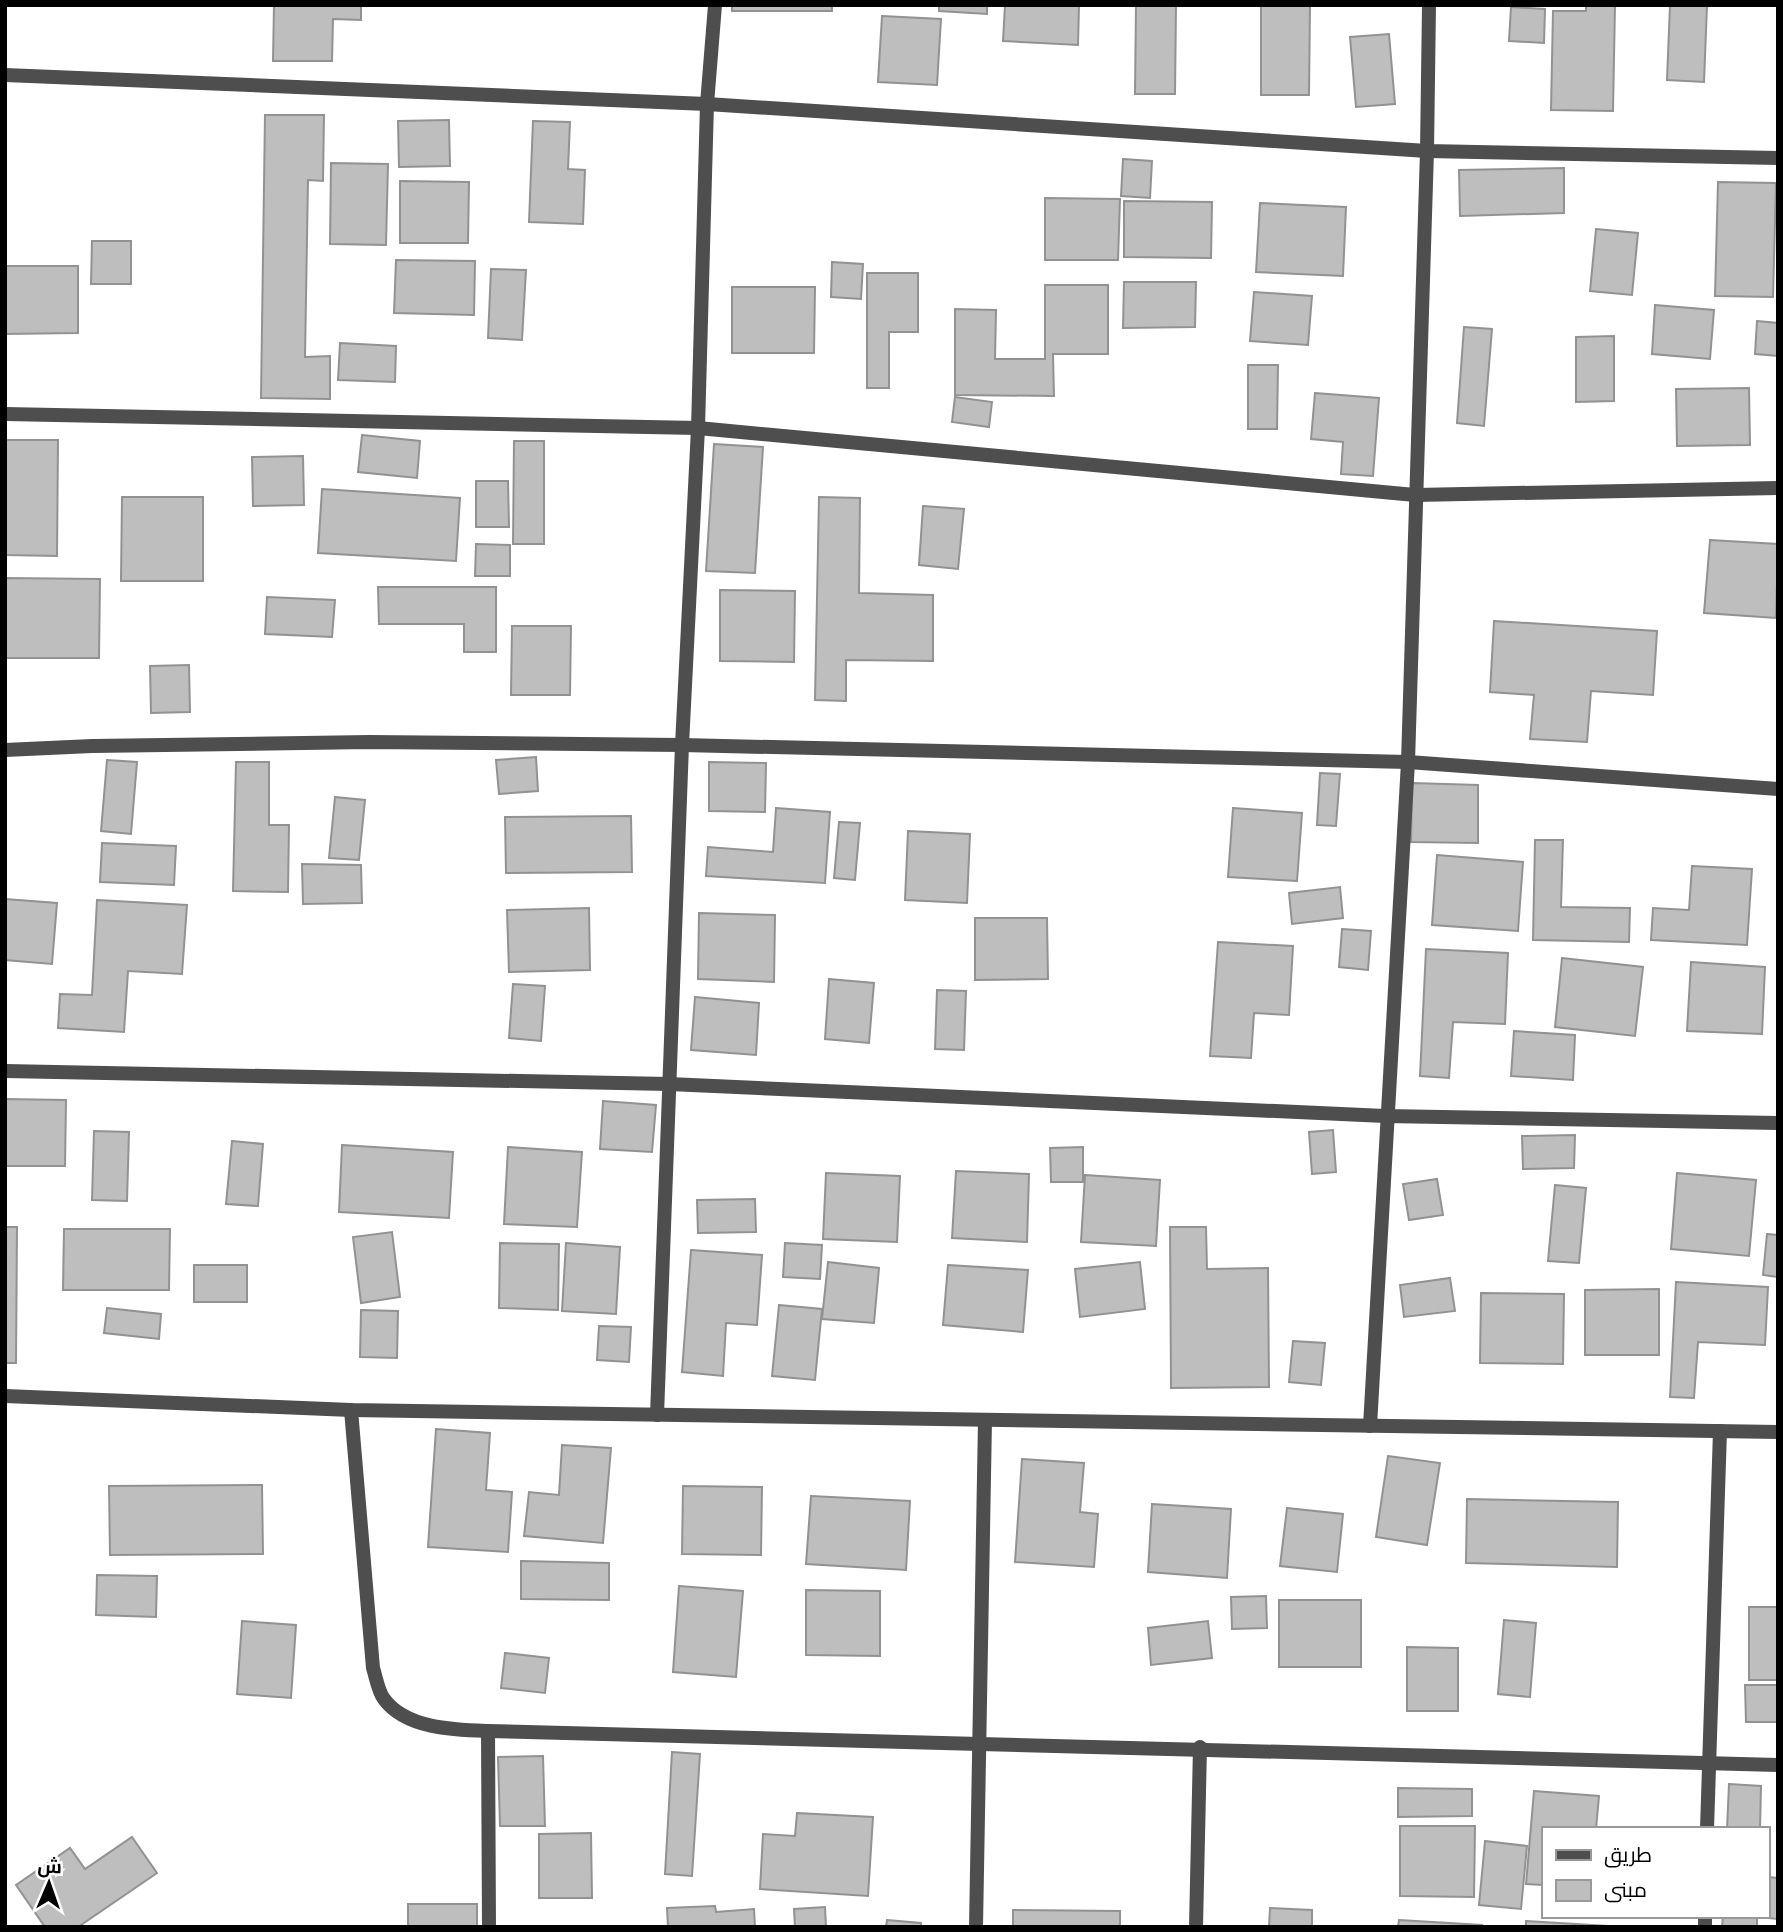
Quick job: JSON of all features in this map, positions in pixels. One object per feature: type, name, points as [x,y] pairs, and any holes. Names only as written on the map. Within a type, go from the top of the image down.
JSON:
[{"type":"street","points":[[657,1415],[682,745],[698,428],[707,104],[715,5]]},
{"type":"street","points":[[1370,1426],[1385,1116],[1408,762],[1429,5]]},
{"type":"street","points":[[5,75],[707,104],[1427,151],[1778,158]]},
{"type":"street","points":[[5,414],[698,428],[1415,495],[1778,488]]},
{"type":"street","points":[[5,750],[369,742],[682,745],[1408,762],[1778,789]]},
{"type":"street","points":[[5,1071],[669,1084],[1385,1116],[1778,1123]]},
{"type":"street","points":[[5,1396],[351,1410],[1778,1432]]},
{"type":"street","points":[[351,1410],[373,1668],[383,1698],[399,1713],[425,1723],[455,1730],[1778,1765]]},
{"type":"street","points":[[976,1927],[985,1420]]},
{"type":"street","points":[[1707,1827],[1720,1431]]},
{"type":"street","points":[[488,1731],[489,1927]]},
{"type":"street","points":[[1196,1927],[1200,1748]]},
{"type":"building","points":[[274,5],[361,5],[361,20],[333,19],[332,61],[273,61]]},
{"type":"building","points":[[732,5],[832,5],[832,11],[732,11]]},
{"type":"building","points":[[939,5],[987,5],[987,14],[939,11]]},
{"type":"building","points":[[1005,5],[1079,5],[1078,45],[1003,41]]},
{"type":"building","points":[[1136,5],[1176,5],[1175,94],[1135,94]]},
{"type":"building","points":[[1261,5],[1310,5],[1309,95],[1261,95]]},
{"type":"building","points":[[1586,5],[1615,5],[1613,111],[1551,110],[1553,11],[1586,11]]},
{"type":"building","points":[[1670,5],[1707,5],[1704,82],[1667,80]]},
{"type":"building","points":[[1511,7],[1545,9],[1544,43],[1509,41]]},
{"type":"building","points":[[882,16],[941,19],[937,85],[878,82]]},
{"type":"building","points":[[1389,34],[1395,104],[1356,107],[1350,37]]},
{"type":"building","points":[[265,115],[324,115],[323,181],[308,180],[305,357],[330,356],[330,399],[261,398]]},
{"type":"building","points":[[449,120],[450,166],[399,167],[398,121]]},
{"type":"building","points":[[533,121],[570,122],[568,169],[585,170],[583,224],[529,222]]},
{"type":"building","points":[[1123,159],[1152,161],[1150,198],[1121,196]]},
{"type":"building","points":[[331,163],[388,164],[386,245],[330,244]]},
{"type":"building","points":[[1564,168],[1564,213],[1460,216],[1459,170]]},
{"type":"building","points":[[400,181],[469,182],[468,243],[400,243]]},
{"type":"building","points":[[1718,182],[1776,183],[1773,297],[1715,296]]},
{"type":"building","points":[[1045,198],[1120,199],[1118,260],[1045,260]]},
{"type":"building","points":[[1124,201],[1212,202],[1211,258],[1124,257]]},
{"type":"building","points":[[1260,203],[1346,207],[1343,276],[1256,272]]},
{"type":"building","points":[[1596,229],[1638,233],[1632,295],[1590,291]]},
{"type":"building","points":[[92,241],[131,241],[131,284],[91,284]]},
{"type":"building","points":[[396,260],[475,261],[474,315],[394,313]]},
{"type":"building","points":[[832,262],[863,264],[861,299],[831,297]]},
{"type":"building","points":[[5,266],[78,266],[78,333],[5,334]]},
{"type":"building","points":[[491,269],[526,270],[522,340],[488,338]]},
{"type":"building","points":[[867,273],[918,273],[918,332],[889,332],[889,388],[867,388]]},
{"type":"building","points":[[1124,282],[1196,282],[1195,327],[1123,328]]},
{"type":"building","points":[[1045,285],[1108,285],[1108,354],[1053,354],[1054,396],[955,395],[955,309],[996,310],[995,359],[1045,359]]},
{"type":"building","points":[[732,287],[815,287],[814,353],[732,353]]},
{"type":"building","points":[[1254,292],[1312,296],[1308,345],[1250,341]]},
{"type":"building","points":[[1655,305],[1714,310],[1710,359],[1652,354]]},
{"type":"building","points":[[1757,321],[1778,323],[1778,356],[1755,354]]},
{"type":"building","points":[[1464,327],[1492,329],[1484,426],[1457,423]]},
{"type":"building","points":[[1614,336],[1614,401],[1576,402],[1576,337]]},
{"type":"building","points":[[340,343],[396,346],[395,382],[338,380]]},
{"type":"building","points":[[1248,365],[1278,365],[1277,429],[1248,429]]},
{"type":"building","points":[[1749,388],[1750,445],[1677,446],[1676,389]]},
{"type":"building","points":[[1315,393],[1379,398],[1373,476],[1341,474],[1343,442],[1311,439]]},
{"type":"building","points":[[955,397],[992,402],[989,427],[952,422]]},
{"type":"building","points":[[362,435],[420,441],[417,478],[358,472]]},
{"type":"building","points":[[5,440],[58,440],[57,556],[5,555]]},
{"type":"building","points":[[514,441],[544,441],[544,544],[513,544]]},
{"type":"building","points":[[714,444],[763,447],[755,573],[706,571]]},
{"type":"building","points":[[303,456],[304,505],[253,506],[252,457]]},
{"type":"building","points":[[476,481],[508,481],[509,527],[476,527]]},
{"type":"building","points":[[322,489],[460,498],[456,561],[318,553]]},
{"type":"building","points":[[122,497],[203,497],[203,581],[121,581]]},
{"type":"building","points":[[819,497],[860,498],[859,593],[933,595],[933,661],[846,660],[846,701],[815,700]]},
{"type":"building","points":[[923,506],[964,509],[958,569],[919,565]]},
{"type":"building","points":[[1710,540],[1778,544],[1776,618],[1704,613]]},
{"type":"building","points":[[476,544],[510,545],[510,576],[475,576]]},
{"type":"building","points":[[5,578],[100,579],[99,658],[5,658]]},
{"type":"building","points":[[378,587],[496,587],[496,652],[464,652],[464,624],[379,624]]},
{"type":"building","points":[[720,590],[795,591],[794,662],[720,661]]},
{"type":"building","points":[[267,597],[335,600],[332,637],[265,634]]},
{"type":"building","points":[[1494,621],[1657,631],[1653,695],[1591,691],[1587,742],[1530,739],[1534,695],[1490,692]]},
{"type":"building","points":[[512,626],[571,626],[570,695],[511,695]]},
{"type":"building","points":[[189,665],[190,712],[151,713],[150,666]]},
{"type":"building","points":[[536,757],[538,791],[499,794],[496,760]]},
{"type":"building","points":[[107,760],[137,762],[131,834],[101,831]]},
{"type":"building","points":[[236,762],[269,762],[269,825],[289,825],[288,892],[233,891]]},
{"type":"building","points":[[709,762],[766,763],[765,812],[709,811]]},
{"type":"building","points":[[1320,773],[1340,774],[1336,826],[1317,825]]},
{"type":"building","points":[[1412,783],[1478,785],[1478,843],[1411,842]]},
{"type":"building","points":[[335,797],[365,800],[359,860],[329,858]]},
{"type":"building","points":[[776,808],[830,812],[825,883],[706,876],[708,847],[773,852]]},
{"type":"building","points":[[1233,808],[1302,813],[1297,881],[1228,877]]},
{"type":"building","points":[[631,816],[632,872],[506,873],[505,817]]},
{"type":"building","points":[[839,822],[860,823],[855,880],[834,878]]},
{"type":"building","points":[[908,831],[970,834],[967,903],[905,900]]},
{"type":"building","points":[[1535,840],[1563,840],[1561,907],[1630,908],[1629,942],[1533,940]]},
{"type":"building","points":[[102,843],[176,846],[174,885],[100,882]]},
{"type":"building","points":[[1437,855],[1523,862],[1518,931],[1432,925]]},
{"type":"building","points":[[302,864],[361,865],[362,903],[303,904]]},
{"type":"building","points":[[1692,866],[1752,869],[1747,945],[1651,940],[1653,908],[1689,910]]},
{"type":"building","points":[[1340,887],[1343,918],[1292,924],[1289,893]]},
{"type":"building","points":[[5,899],[57,903],[52,964],[5,960]]},
{"type":"building","points":[[97,900],[187,905],[182,974],[128,971],[124,1032],[58,1028],[60,994],[92,995]]},
{"type":"building","points":[[589,908],[590,970],[509,972],[507,910]]},
{"type":"building","points":[[699,913],[775,915],[774,982],[698,979]]},
{"type":"building","points":[[975,918],[1047,918],[1048,979],[975,980]]},
{"type":"building","points":[[1342,929],[1371,931],[1368,970],[1339,967]]},
{"type":"building","points":[[1218,942],[1293,946],[1289,1015],[1254,1013],[1251,1058],[1210,1056]]},
{"type":"building","points":[[1426,949],[1508,953],[1505,1024],[1453,1022],[1449,1078],[1420,1076]]},
{"type":"building","points":[[1562,958],[1643,967],[1635,1036],[1555,1027]]},
{"type":"building","points":[[1691,962],[1765,967],[1762,1034],[1687,1031]]},
{"type":"building","points":[[829,979],[874,983],[869,1043],[825,1039]]},
{"type":"building","points":[[513,984],[545,986],[541,1041],[509,1038]]},
{"type":"building","points":[[937,990],[966,991],[964,1050],[935,1049]]},
{"type":"building","points":[[695,997],[759,1003],[756,1055],[691,1050]]},
{"type":"building","points":[[1514,1031],[1575,1035],[1573,1080],[1511,1076]]},
{"type":"building","points":[[5,1099],[66,1100],[65,1166],[5,1166]]},
{"type":"building","points":[[603,1101],[656,1105],[652,1152],[600,1149]]},
{"type":"building","points":[[1333,1130],[1336,1172],[1312,1174],[1309,1132]]},
{"type":"building","points":[[94,1131],[129,1132],[127,1201],[92,1200]]},
{"type":"building","points":[[1575,1135],[1574,1168],[1523,1169],[1522,1136]]},
{"type":"building","points":[[232,1141],[263,1144],[258,1206],[226,1204]]},
{"type":"building","points":[[342,1145],[453,1152],[449,1218],[339,1212]]},
{"type":"building","points":[[508,1147],[582,1152],[577,1227],[504,1224]]},
{"type":"building","points":[[1083,1147],[1083,1182],[1051,1182],[1050,1148]]},
{"type":"building","points":[[956,1171],[1029,1174],[1027,1242],[952,1238]]},
{"type":"building","points":[[826,1173],[900,1176],[897,1242],[823,1239]]},
{"type":"building","points":[[1677,1173],[1756,1180],[1749,1256],[1671,1249]]},
{"type":"building","points":[[1085,1175],[1160,1180],[1156,1246],[1081,1242]]},
{"type":"building","points":[[1437,1179],[1443,1215],[1409,1220],[1403,1184]]},
{"type":"building","points":[[1555,1185],[1586,1188],[1579,1263],[1548,1261]]},
{"type":"building","points":[[755,1199],[756,1232],[698,1233],[697,1200]]},
{"type":"building","points":[[5,1227],[17,1227],[16,1363],[5,1363]]},
{"type":"building","points":[[1170,1227],[1206,1227],[1207,1269],[1268,1268],[1269,1387],[1171,1388]]},
{"type":"building","points":[[64,1229],[170,1229],[169,1290],[63,1290]]},
{"type":"building","points":[[392,1232],[400,1297],[361,1303],[353,1237]]},
{"type":"building","points":[[1767,1234],[1778,1235],[1778,1277],[1763,1275]]},
{"type":"building","points":[[500,1243],[559,1244],[558,1310],[499,1308]]},
{"type":"building","points":[[566,1243],[620,1247],[616,1314],[562,1311]]},
{"type":"building","points":[[785,1243],[822,1245],[820,1279],[783,1277]]},
{"type":"building","points":[[691,1250],[762,1255],[757,1325],[726,1323],[723,1376],[682,1372]]},
{"type":"building","points":[[828,1262],[879,1268],[874,1323],[822,1319]]},
{"type":"building","points":[[1140,1262],[1145,1309],[1080,1317],[1075,1269]]},
{"type":"building","points":[[194,1265],[247,1265],[247,1302],[194,1302]]},
{"type":"building","points":[[948,1265],[1028,1270],[1023,1332],[943,1325]]},
{"type":"building","points":[[1450,1278],[1455,1311],[1404,1317],[1400,1285]]},
{"type":"building","points":[[1676,1282],[1768,1287],[1765,1345],[1698,1342],[1694,1398],[1670,1397]]},
{"type":"building","points":[[1659,1289],[1659,1355],[1585,1355],[1585,1290]]},
{"type":"building","points":[[1481,1293],[1564,1294],[1563,1364],[1480,1363]]},
{"type":"building","points":[[779,1305],[822,1309],[815,1380],[772,1376]]},
{"type":"building","points":[[107,1308],[161,1314],[159,1339],[104,1333]]},
{"type":"building","points":[[361,1310],[398,1311],[397,1358],[360,1357]]},
{"type":"building","points":[[599,1326],[631,1327],[629,1362],[597,1360]]},
{"type":"building","points":[[1293,1341],[1325,1343],[1321,1385],[1289,1382]]},
{"type":"building","points":[[436,1429],[490,1433],[486,1490],[512,1492],[508,1552],[428,1547]]},
{"type":"building","points":[[562,1445],[611,1448],[603,1543],[524,1536],[529,1492],[559,1495]]},
{"type":"building","points":[[1388,1456],[1440,1463],[1427,1545],[1376,1537]]},
{"type":"building","points":[[1022,1459],[1084,1463],[1080,1512],[1098,1514],[1094,1567],[1015,1562]]},
{"type":"building","points":[[262,1485],[263,1554],[110,1555],[109,1486]]},
{"type":"building","points":[[683,1486],[762,1487],[761,1555],[682,1554]]},
{"type":"building","points":[[811,1496],[910,1501],[906,1570],[806,1564]]},
{"type":"building","points":[[1467,1499],[1618,1502],[1617,1567],[1466,1563]]},
{"type":"building","points":[[1152,1504],[1231,1509],[1227,1578],[1148,1572]]},
{"type":"building","points":[[1287,1508],[1343,1514],[1337,1572],[1280,1566]]},
{"type":"building","points":[[521,1561],[609,1563],[609,1600],[521,1599]]},
{"type":"building","points":[[97,1575],[157,1576],[156,1617],[96,1615]]},
{"type":"building","points":[[679,1586],[743,1591],[736,1677],[673,1672]]},
{"type":"building","points":[[806,1590],[880,1591],[880,1656],[806,1655]]},
{"type":"building","points":[[1266,1596],[1267,1628],[1232,1629],[1231,1597]]},
{"type":"building","points":[[1279,1600],[1361,1600],[1361,1667],[1279,1667]]},
{"type":"building","points":[[1749,1607],[1778,1607],[1778,1680],[1749,1680]]},
{"type":"building","points":[[1504,1620],[1536,1623],[1530,1697],[1498,1694]]},
{"type":"building","points":[[242,1621],[296,1625],[291,1698],[237,1694]]},
{"type":"building","points":[[1208,1621],[1212,1658],[1151,1665],[1148,1628]]},
{"type":"building","points":[[1407,1647],[1458,1648],[1458,1711],[1407,1711]]},
{"type":"building","points":[[505,1653],[549,1658],[545,1693],[501,1688]]},
{"type":"building","points":[[1745,1685],[1778,1685],[1778,1722],[1746,1722]]},
{"type":"building","points":[[672,1752],[700,1754],[692,1876],[665,1874]]},
{"type":"building","points":[[543,1756],[545,1826],[500,1826],[498,1757]]},
{"type":"building","points":[[1729,1784],[1761,1786],[1760,1827],[1727,1827]]},
{"type":"building","points":[[1398,1788],[1472,1789],[1472,1816],[1398,1817]]},
{"type":"building","points":[[1534,1791],[1599,1796],[1596,1827],[1542,1827],[1542,1885],[1526,1884]]},
{"type":"building","points":[[797,1813],[873,1817],[868,1896],[760,1889],[763,1834],[795,1836]]},
{"type":"building","points":[[1400,1826],[1475,1826],[1474,1897],[1400,1896]]},
{"type":"building","points":[[591,1833],[592,1898],[539,1898],[539,1834]]},
{"type":"building","points":[[132,1837],[157,1873],[78,1927],[45,1927],[16,1885],[70,1848],[85,1869]]},
{"type":"building","points":[[1485,1841],[1527,1846],[1521,1909],[1479,1905]]},
{"type":"building","points":[[1769,1877],[1778,1878],[1778,1919],[1768,1918]]},
{"type":"building","points":[[408,1904],[477,1904],[477,1927],[408,1927]]},
{"type":"building","points":[[715,1906],[716,1912],[754,1909],[755,1927],[668,1927],[667,1908]]},
{"type":"building","points":[[825,1907],[826,1927],[795,1927],[794,1909]]},
{"type":"building","points":[[1270,1908],[1312,1910],[1312,1927],[1269,1927]]},
{"type":"building","points":[[1013,1910],[1120,1911],[1120,1927],[1013,1927]]},
{"type":"building","points":[[1723,1918],[1757,1918],[1757,1927],[1722,1927]]},
{"type":"building","points":[[887,1920],[921,1923],[921,1927],[886,1927]]},
{"type":"building","points":[[1399,1920],[1482,1925],[1482,1927],[1398,1927]]},
{"type":"building","points":[[1526,1921],[1608,1926],[1608,1927],[1526,1927]]}]
